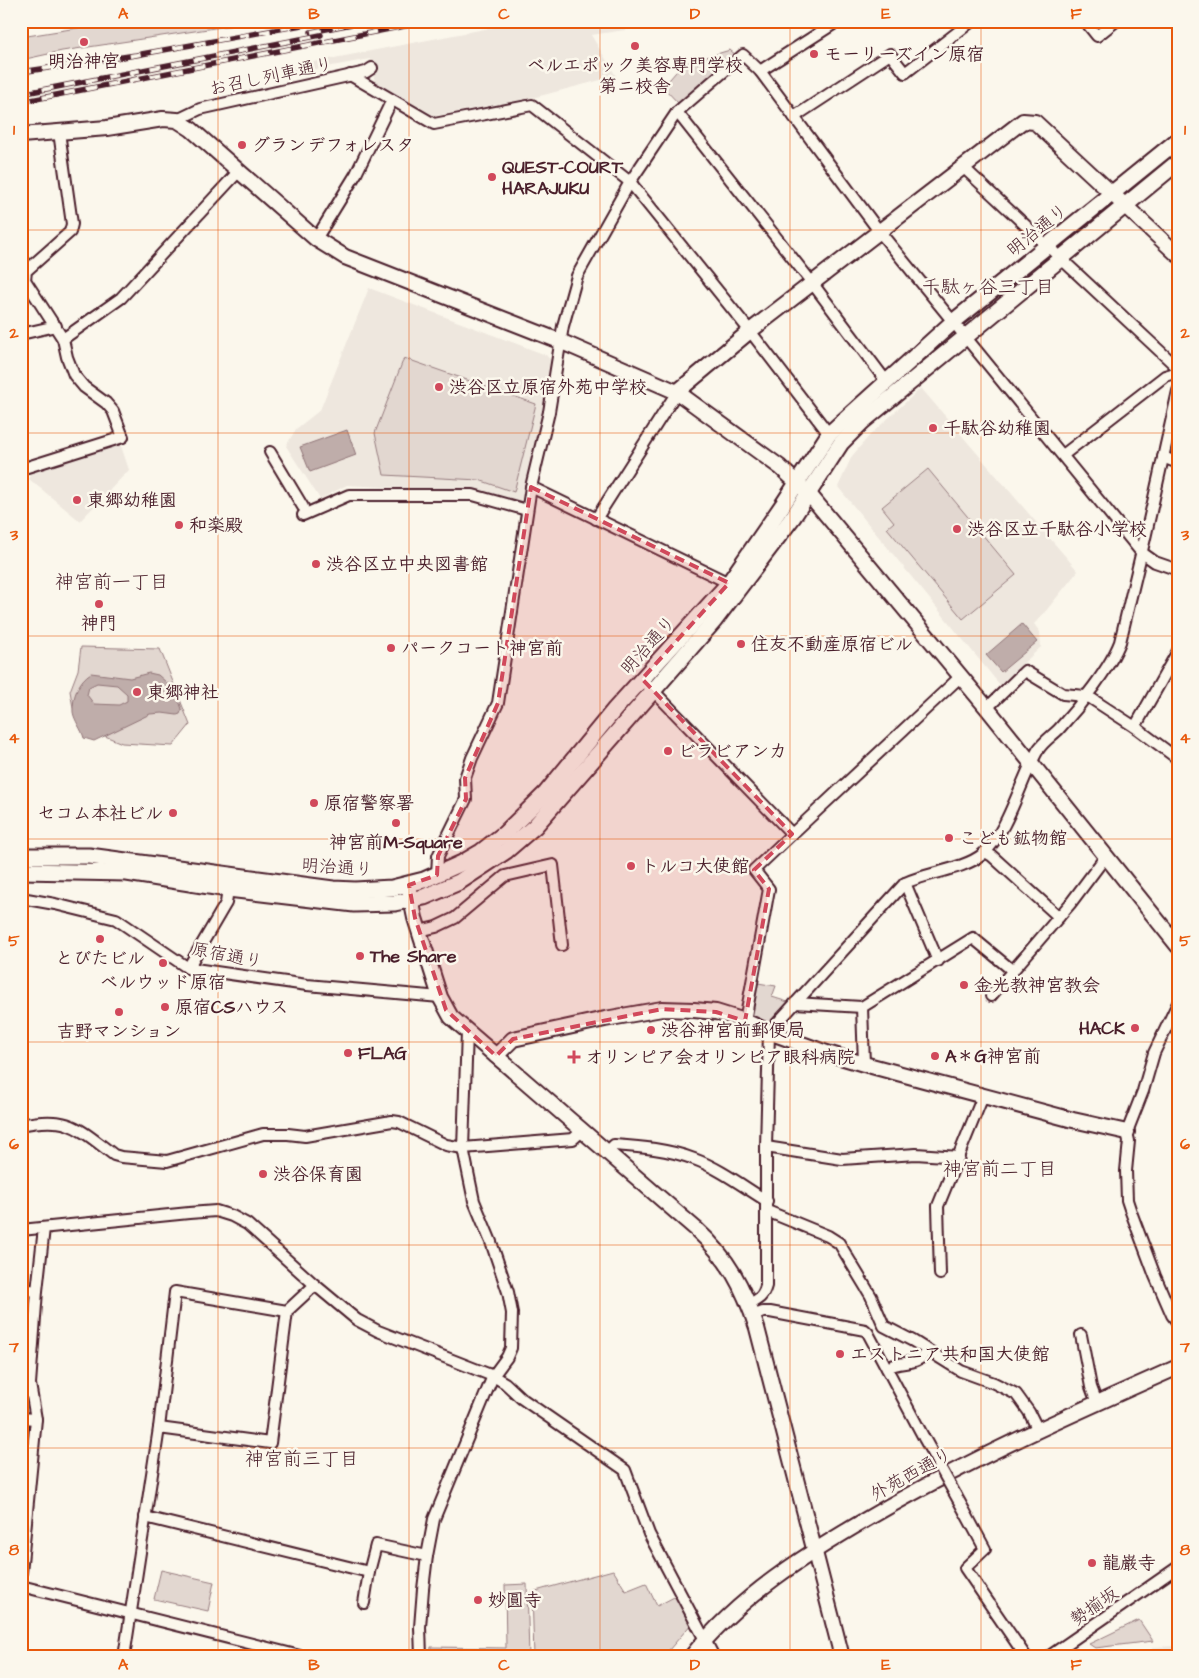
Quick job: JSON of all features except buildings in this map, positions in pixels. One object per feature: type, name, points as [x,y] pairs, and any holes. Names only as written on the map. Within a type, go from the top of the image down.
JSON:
[{"type":"main road","name":"明治通り","points":[[21,856],[89,856],[334,889],[372,889],[409,885],[438,875],[481,852],[497,840],[546,793],[615,709],[729,583],[829,434],[953,322],[1178,140]]},
{"type":"main road","name":"明治通り","points":[[21,870],[127,874],[228,889],[354,904],[411,901],[459,882],[474,873],[506,851],[535,826],[714,621],[809,494],[841,443],[862,422],[965,336],[1178,162]]},
{"type":"street","points":[[760,71],[838,21]]},
{"type":"street","points":[[794,118],[890,54],[905,73],[972,21]]},
{"type":"street","points":[[1085,21],[1097,36],[1116,21]]},
{"type":"street","points":[[438,875],[438,856],[466,800],[465,778],[498,703],[531,487],[549,412],[562,342],[563,326],[577,276],[630,182],[677,112],[743,55],[760,71],[880,231],[1140,552],[1155,562],[1178,570]]},
{"type":"street","name":"お召し列車通り","points":[[177,120],[193,111],[220,103],[366,72],[372,68]]},
{"type":"street","points":[[350,75],[434,124],[532,105],[630,182],[750,331],[829,434]]},
{"type":"street","points":[[316,239],[356,174],[392,100]]},
{"type":"street","points":[[677,112],[886,381]]},
{"type":"street","points":[[21,135],[107,128],[163,119],[177,120],[191,129],[316,239],[345,257],[562,342],[677,392],[780,467],[809,494],[961,676],[1178,946]]},
{"type":"street","points":[[596,519],[677,392],[750,331],[1023,121],[1035,122],[1110,194],[1178,255]]},
{"type":"street","points":[[21,469],[123,437],[113,411],[84,387],[74,375],[67,357],[64,339],[25,280],[26,271],[70,232],[72,224],[59,132]]},
{"type":"street","points":[[963,167],[1178,368]]},
{"type":"street","points":[[64,339],[121,298],[238,172]]},
{"type":"street","points":[[21,334],[56,326]]},
{"type":"street","points":[[1063,455],[1165,376],[1178,372]]},
{"type":"street","points":[[751,1310],[764,1295],[766,1286],[766,1147],[769,1032],[905,883],[959,865],[985,852],[997,837],[1022,788],[1031,763],[1040,748],[1059,729],[1114,656],[1145,538],[1178,391]]},
{"type":"street","points":[[270,452],[303,511],[349,495],[473,495],[527,510]]},
{"type":"street","points":[[1163,457],[1178,463]]},
{"type":"street","points":[[531,487],[729,583]]},
{"type":"street","points":[[1136,727],[1178,650]]},
{"type":"street","points":[[987,708],[1025,671],[1063,694],[1085,696],[1092,699],[1136,727],[1178,759]]},
{"type":"street","points":[[745,1021],[769,889],[754,870],[961,676]]},
{"type":"street","points":[[642,679],[792,834]]},
{"type":"street","points":[[985,852],[992,856],[1058,917]]},
{"type":"street","points":[[991,996],[1058,917],[1106,856]]},
{"type":"street","points":[[419,932],[436,927],[455,918],[505,876],[553,865],[562,945]]},
{"type":"street","points":[[905,883],[938,961]]},
{"type":"street","points":[[409,885],[419,932],[440,997],[451,1017],[711,1243],[726,1261],[751,1310],[842,1657]]},
{"type":"street","points":[[188,968],[226,902],[228,889]]},
{"type":"street","name":"原宿通り","points":[[21,898],[56,904],[116,919],[188,968],[306,985],[440,997]]},
{"type":"street","points":[[795,1003],[862,1007],[973,938],[1013,971]]},
{"type":"street","points":[[1178,1003],[1154,1053],[1143,1091],[1127,1132],[1129,1141],[1126,1171],[1128,1200],[1144,1249],[1172,1314],[1178,1323]]},
{"type":"street","points":[[862,1007],[864,1064]]},
{"type":"street","points":[[496,1056],[513,1039],[605,1019],[662,1009],[716,1012],[864,1064],[1127,1132]]},
{"type":"street","points":[[420,1657],[420,1627],[426,1556],[434,1519],[493,1376],[507,1357],[511,1348],[512,1313],[508,1292],[494,1250],[474,1201],[462,1148],[467,1032]]},
{"type":"street","points":[[940,1274],[938,1206],[983,1096]]},
{"type":"street","points":[[21,1125],[53,1121],[65,1123],[75,1126],[114,1155],[160,1161],[176,1159],[263,1134],[305,1136],[392,1121],[399,1122],[446,1144],[462,1148],[574,1139],[582,1131]]},
{"type":"street","points":[[607,1152],[614,1145],[647,1147],[694,1159],[737,1182],[767,1206],[828,1236],[838,1243],[871,1296],[884,1326],[961,1371],[994,1383],[1016,1394],[1029,1412],[1038,1430]]},
{"type":"street","points":[[766,1147],[842,1159],[916,1154],[959,1157]]},
{"type":"street","points":[[21,1230],[216,1212],[232,1216],[247,1224],[357,1320],[378,1331],[493,1376],[506,1383],[521,1398],[625,1470],[649,1534],[714,1657]]},
{"type":"street","points":[[21,1573],[36,1419],[30,1384],[44,1228]]},
{"type":"street","points":[[159,1428],[270,1443],[287,1311],[315,1285]]},
{"type":"street","points":[[21,1289],[37,1291]]},
{"type":"street","points":[[124,1657],[159,1428],[175,1292],[287,1311]]},
{"type":"street","points":[[751,1310],[770,1312],[868,1332],[985,1549],[965,1568],[1026,1657]]},
{"type":"street","points":[[1081,1335],[1096,1403]]},
{"type":"street","points":[[887,1368],[919,1360],[928,1350]]},
{"type":"street","name":"外苑西通り","points":[[691,1657],[704,1639],[750,1596],[814,1552],[911,1494],[974,1460],[1096,1403],[1178,1368]]},
{"type":"street","points":[[21,1418],[36,1419]]},
{"type":"street","points":[[146,1516],[369,1572]]},
{"type":"street","points":[[364,1603],[376,1545],[426,1556]]},
{"type":"street","name":"勢揃坂","points":[[1051,1655],[1178,1567]]},
{"type":"street","points":[[21,1586],[304,1657]]},
{"type":"highlighted area","points":[[531,487],[729,583],[642,679],[792,834],[754,870],[769,889],[745,1021],[716,1012],[662,1009],[513,1039],[496,1056],[446,1010],[415,918],[409,885],[437,875],[438,856],[466,799],[465,778],[498,703]]},
{"type":"shaded area","name":"明治神宮","points":[[121,21],[261,21],[62,51],[21,60],[21,37]]},
{"type":"shaded area","points":[[526,21],[658,21],[659,25],[591,35],[616,76],[536,97],[435,116],[375,82],[370,59],[294,73],[293,66]]},
{"type":"shaded area","points":[[730,50],[737,56],[680,105],[663,87],[683,64]]},
{"type":"shaded area","name":"渋谷区立原宿外苑中学校","points":[[369,288],[546,355],[553,363],[523,502],[491,493],[347,485],[320,499],[286,446],[296,429],[320,410]]},
{"type":"shaded area","points":[[404,358],[536,404],[514,492],[479,480],[384,475],[375,433]]},
{"type":"shaded area","name":"渋谷区立千駄谷小学校","points":[[921,388],[1078,571],[1034,624],[1040,632],[1041,647],[1000,685],[838,487],[852,456],[870,435]]},
{"type":"shaded area","points":[[347,430],[356,455],[310,472],[300,447]]},
{"type":"shaded area","name":"東郷幼稚園","points":[[119,440],[129,470],[80,521],[29,479],[31,469]]},
{"type":"shaded area","points":[[928,469],[1016,575],[963,619],[887,528],[894,522],[882,507]]},
{"type":"shaded area","points":[[1022,624],[1037,642],[1001,672],[986,655]]},
{"type":"shaded area","points":[[81,647],[160,649],[190,725],[173,746],[122,743],[88,729],[73,708],[70,691],[78,670]]},
{"type":"shaded area","points":[[91,673],[130,678],[149,673],[158,675],[175,690],[182,709],[180,714],[177,715],[150,714],[94,741],[84,738],[74,715],[73,706],[77,690]],"holes":[[[97,683],[117,685],[127,694],[127,701],[119,705],[94,704],[87,695],[89,687]]]},
{"type":"shaded area","points":[[758,983],[776,986],[772,997],[788,1002],[768,1027],[750,1019]]},
{"type":"shaded area","points":[[161,1570],[214,1582],[208,1611],[154,1599]]},
{"type":"shaded area","points":[[613,1570],[626,1591],[646,1583],[657,1606],[678,1595],[692,1623],[663,1657],[534,1657],[532,1592]]},
{"type":"shaded area","points":[[527,1584],[529,1657],[430,1657],[431,1647],[506,1648],[505,1585]]},
{"type":"shaded area","points":[[1139,1620],[1153,1641],[1095,1648],[1089,1644]]},
{"type":"shaded area","points":[[1178,1646],[1178,1657],[1152,1657],[1152,1647]]},
{"type":"railway","points":[[21,72],[136,55],[324,21]]},
{"type":"railway","points":[[311,32],[367,21]]},
{"type":"railway","points":[[21,102],[430,21]]},
{"type":"railway","points":[[21,94],[321,35]]},
{"type":"place","name":"明治神宮","points":[[84,42]]},
{"type":"place","name":"ベルエポック美容専門学校 第ニ校舎","points":[[635,46]]},
{"type":"place","name":"モーリーズイン原宿","points":[[814,54]]},
{"type":"place","name":"グランデフォレスタ","points":[[242,145]]},
{"type":"place","name":"QUEST-COURT HARAJUKU","points":[[492,177]]},
{"type":"place","name":"渋谷区立原宿外苑中学校","points":[[439,387]]},
{"type":"place","name":"千駄谷幼稚園","points":[[933,428]]},
{"type":"place","name":"東郷幼稚園","points":[[77,500]]},
{"type":"place","name":"和楽殿","points":[[179,525]]},
{"type":"place","name":"渋谷区立千駄谷小学校","points":[[957,529]]},
{"type":"place","name":"渋谷区立中央図書館","points":[[316,564]]},
{"type":"place","name":"神門","points":[[99,604]]},
{"type":"place","name":"住友不動産原宿ビル","points":[[741,644]]},
{"type":"place","name":"パークコート神宮前","points":[[391,648]]},
{"type":"place","name":"東郷神社","points":[[137,692]]},
{"type":"place","name":"ビラビアンカ","points":[[668,751]]},
{"type":"place","name":"原宿警察署","points":[[314,803]]},
{"type":"place","name":"セコム本社ビル","points":[[173,813]]},
{"type":"place","name":"神宮前M-Square","points":[[396,823]]},
{"type":"place","name":"こども鉱物館","points":[[949,838]]},
{"type":"place","name":"トルコ大使館","points":[[631,866]]},
{"type":"place","name":"とびたビル","points":[[100,939]]},
{"type":"place","name":"The Share","points":[[360,956]]},
{"type":"place","name":"ベルウッド原宿","points":[[163,963]]},
{"type":"place","name":"金光教神宮教会","points":[[964,985]]},
{"type":"place","name":"原宿CSハウス","points":[[165,1007]]},
{"type":"place","name":"吉野マンション","points":[[119,1012]]},
{"type":"place","name":"HACK","points":[[1135,1028]]},
{"type":"place","name":"渋谷神宮前郵便局","points":[[651,1030]]},
{"type":"place","name":"FLAG","points":[[348,1053]]},
{"type":"place","name":"A＊G神宮前","points":[[935,1056]]},
{"type":"place","name":"オリンピア会オリンピア眼科病院","points":[[574,1057]]},
{"type":"place","name":"渋谷保育園","points":[[263,1174]]},
{"type":"place","name":"エストニア共和国大使館","points":[[840,1354]]},
{"type":"place","name":"龍巌寺","points":[[1092,1563]]},
{"type":"place","name":"妙圓寺","points":[[478,1600]]},
{"type":"district","name":"千駄ヶ谷三丁目","points":[[988,286]]},
{"type":"district","name":"神宮前一丁目","points":[[112,581]]},
{"type":"district","name":"神宮前二丁目","points":[[1000,1168]]},
{"type":"district","name":"神宮前三丁目","points":[[302,1458]]}]
